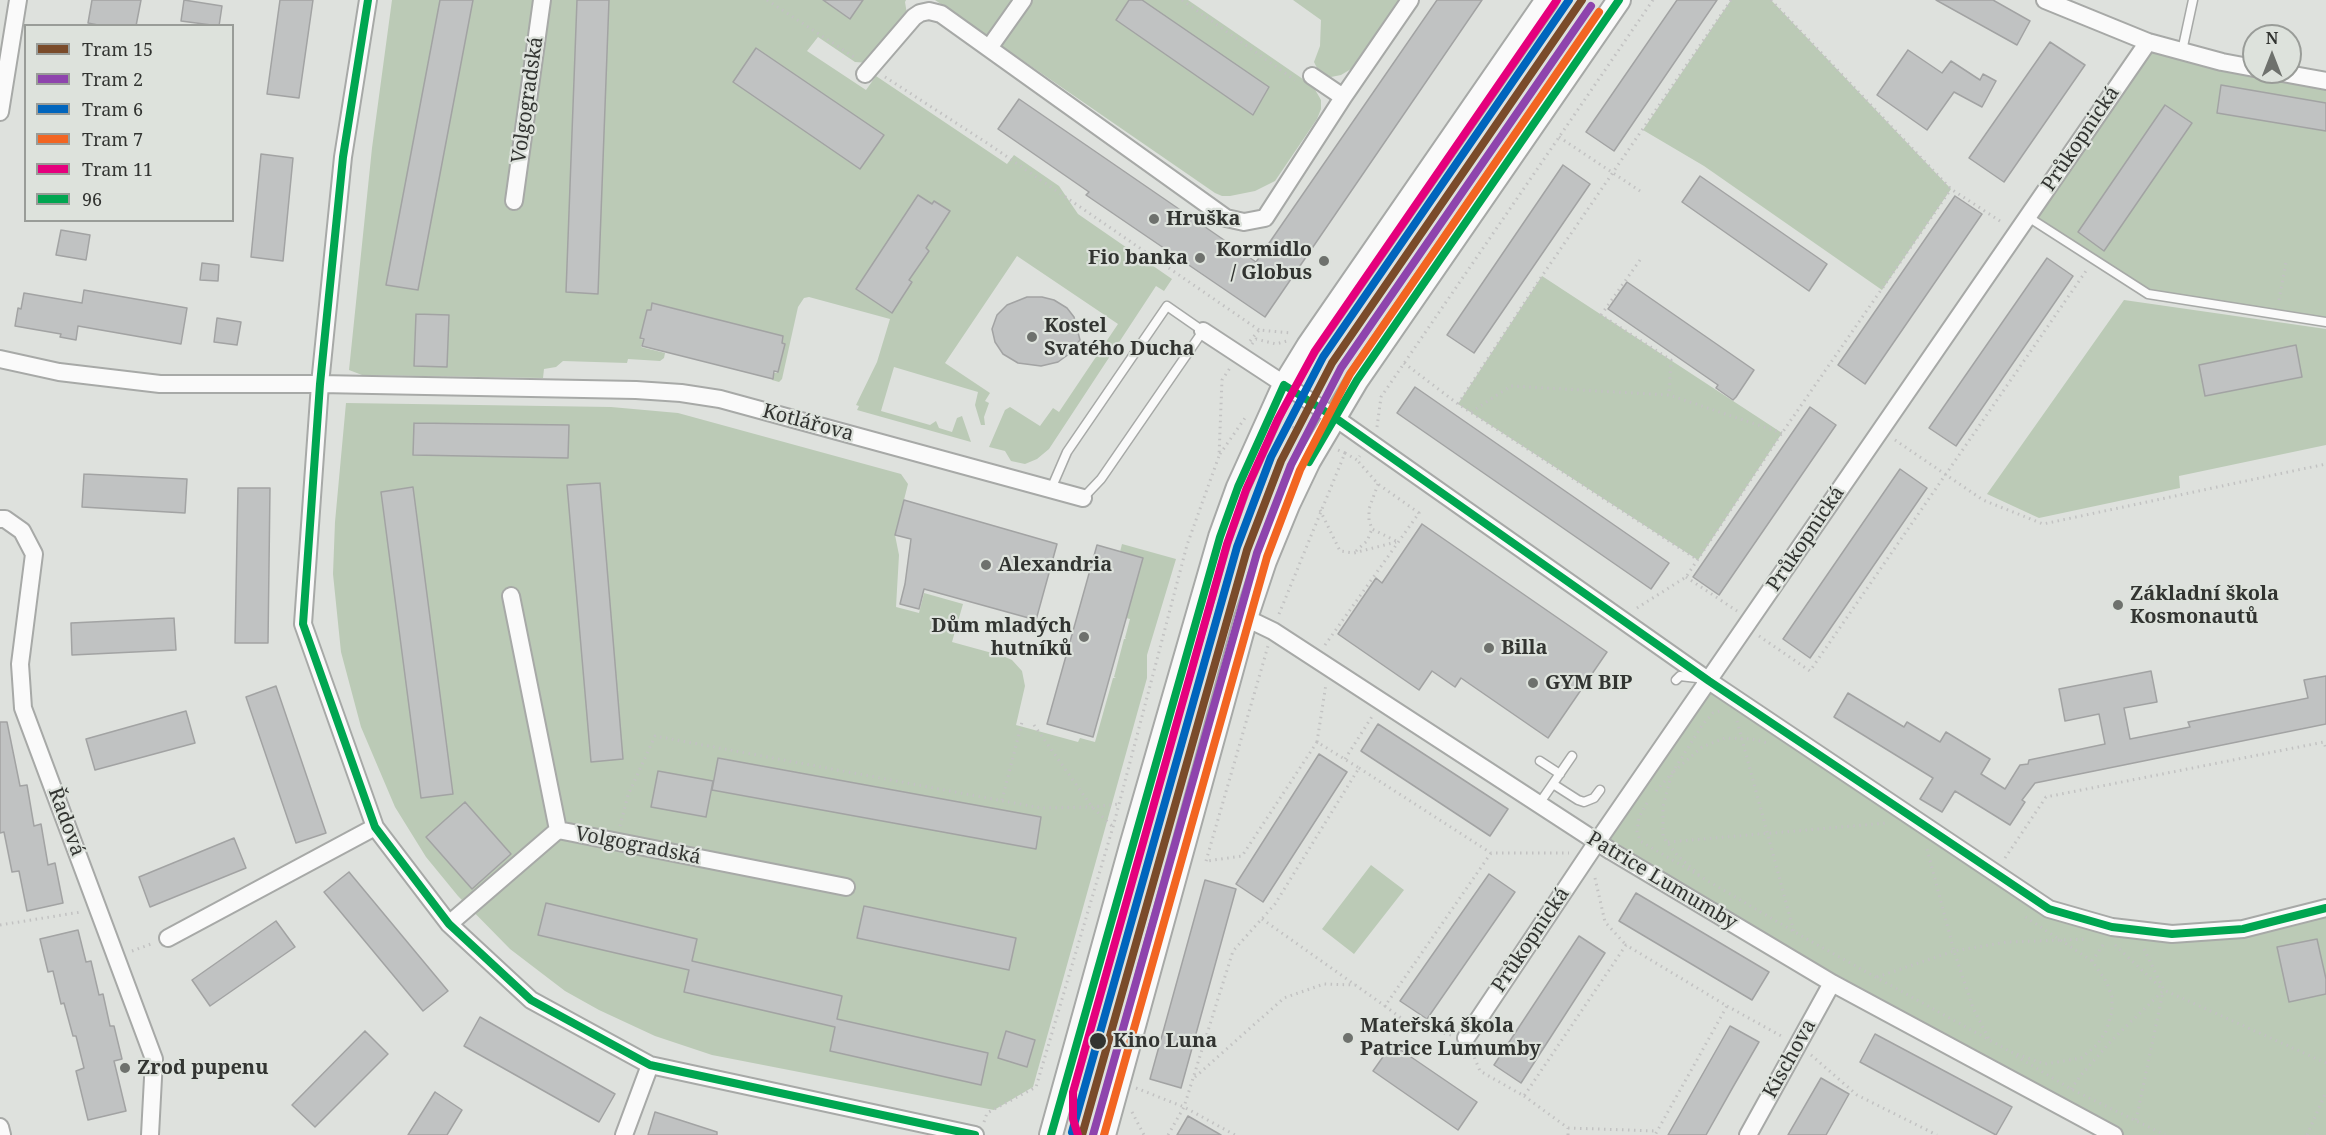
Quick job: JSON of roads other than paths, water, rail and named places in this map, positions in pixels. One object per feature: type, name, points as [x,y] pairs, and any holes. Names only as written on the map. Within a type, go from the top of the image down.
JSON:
[{"type":"street","points":[[0,112],[18,0]]},
{"type":"street","points":[[368,0],[343,157],[320,384],[303,624],[375,828],[449,924],[531,1000],[650,1065],[975,1135]]},
{"type":"street","name":"Volgogradská","points":[[514,201],[542,0]]},
{"type":"street","points":[[989,48],[1023,0]]},
{"type":"street","points":[[868,71],[914,17],[929,11],[941,14],[1226,218],[1244,222],[1266,218],[1343,98],[1410,0]]},
{"type":"street","points":[[1051,1135],[1220,537],[1238,487],[1284,385],[1299,340],[1547,0]]},
{"type":"street","points":[[1108,1129],[1246,618],[1265,561],[1288,505],[1334,417],[1357,380],[1619,0]]},
{"type":"street","points":[[2044,0],[2148,42],[2242,65]]},
{"type":"street","name":"Průkopnická","points":[[1466,1038],[1593,847],[2148,42]]},
{"type":"street","points":[[1312,76],[1343,98]]},
{"type":"street","points":[[2302,77],[2326,81]]},
{"type":"street","points":[[1203,331],[1334,417],[1709,681],[2049,909],[2112,927],[2172,934],[2243,929],[2326,908]]},
{"type":"street","name":"Kotlářova","points":[[0,358],[59,372],[160,384],[320,384],[636,390],[681,393],[720,399],[1083,498]]},
{"type":"street","name":"Řadová","points":[[0,519],[5,519],[22,531],[34,554],[21,664],[23,708],[154,1059],[150,1135]]},
{"type":"street","name":"Volgogradská","points":[[511,596],[558,830],[846,886]]},
{"type":"street","name":"Patrice Lumumby","points":[[1246,618],[1273,631],[1539,804],[1593,847],[2087,1129],[2114,1135]]},
{"type":"street","points":[[168,938],[375,828]]},
{"type":"street","points":[[449,924],[558,830]]},
{"type":"street","name":"Kischova","points":[[1748,1135],[1792,1042],[1832,983]]},
{"type":"street","points":[[624,1135],[650,1065]]},
{"type":"street","points":[[0,1126],[2,1135]]},
{"type":"lane","points":[[2182,51],[2193,0]]},
{"type":"lane","points":[[2028,217],[2148,294],[2326,322]]},
{"type":"lane","points":[[1051,489],[1067,452],[1167,306],[1203,331]]},
{"type":"lane","name":"Kotlářova","points":[[1083,498],[1101,479],[1203,331]]},
{"type":"lane","points":[[1676,680],[1684,676],[1709,681]]},
{"type":"lane","points":[[1539,804],[1572,756]]},
{"type":"lane","points":[[1540,761],[1560,774]]},
{"type":"lane","points":[[1553,784],[1584,802],[1594,798],[1600,790]]},
{"type":"tram line","name":"11","points":[[1078,1135],[1073,1119],[1073,1092],[1227,544],[1246,490],[1278,419],[1315,351],[1557,0]]},
{"type":"tram line","name":"6","points":[[1072,1132],[1237,547],[1271,457],[1323,357],[1569,0]]},
{"type":"tram line","name":"15","points":[[1082,1135],[1247,550],[1281,461],[1332,363],[1582,0]]},
{"type":"tram line","name":"2","points":[[1093,1135],[1257,553],[1291,465],[1341,368],[1591,6]]},
{"type":"tram line","name":"7","points":[[1104,1135],[1267,557],[1300,470],[1350,374],[1599,12]]},
{"type":"place","name":"Hruška","points":[[1154,219]]},
{"type":"place","name":"Fio banka","points":[[1200,258]]},
{"type":"place","name":"Kormidlo / Globus","points":[[1324,261]]},
{"type":"place","name":"Kostel Svatého Ducha","points":[[1032,337]]},
{"type":"place","name":"Alexandria","points":[[986,565]]},
{"type":"place","name":"Základní škola Kosmonautů","points":[[2118,605]]},
{"type":"place","name":"Dům mladých hutníků","points":[[1084,637]]},
{"type":"place","name":"Billa","points":[[1489,648]]},
{"type":"place","name":"GYM BIP","points":[[1533,683]]},
{"type":"place","name":"Mateřská škola Patrice Lumumby","points":[[1348,1038]]},
{"type":"place","name":"Kino Luna","points":[[1098,1041]]},
{"type":"place","name":"Zrod pupenu","points":[[125,1068]]}]
